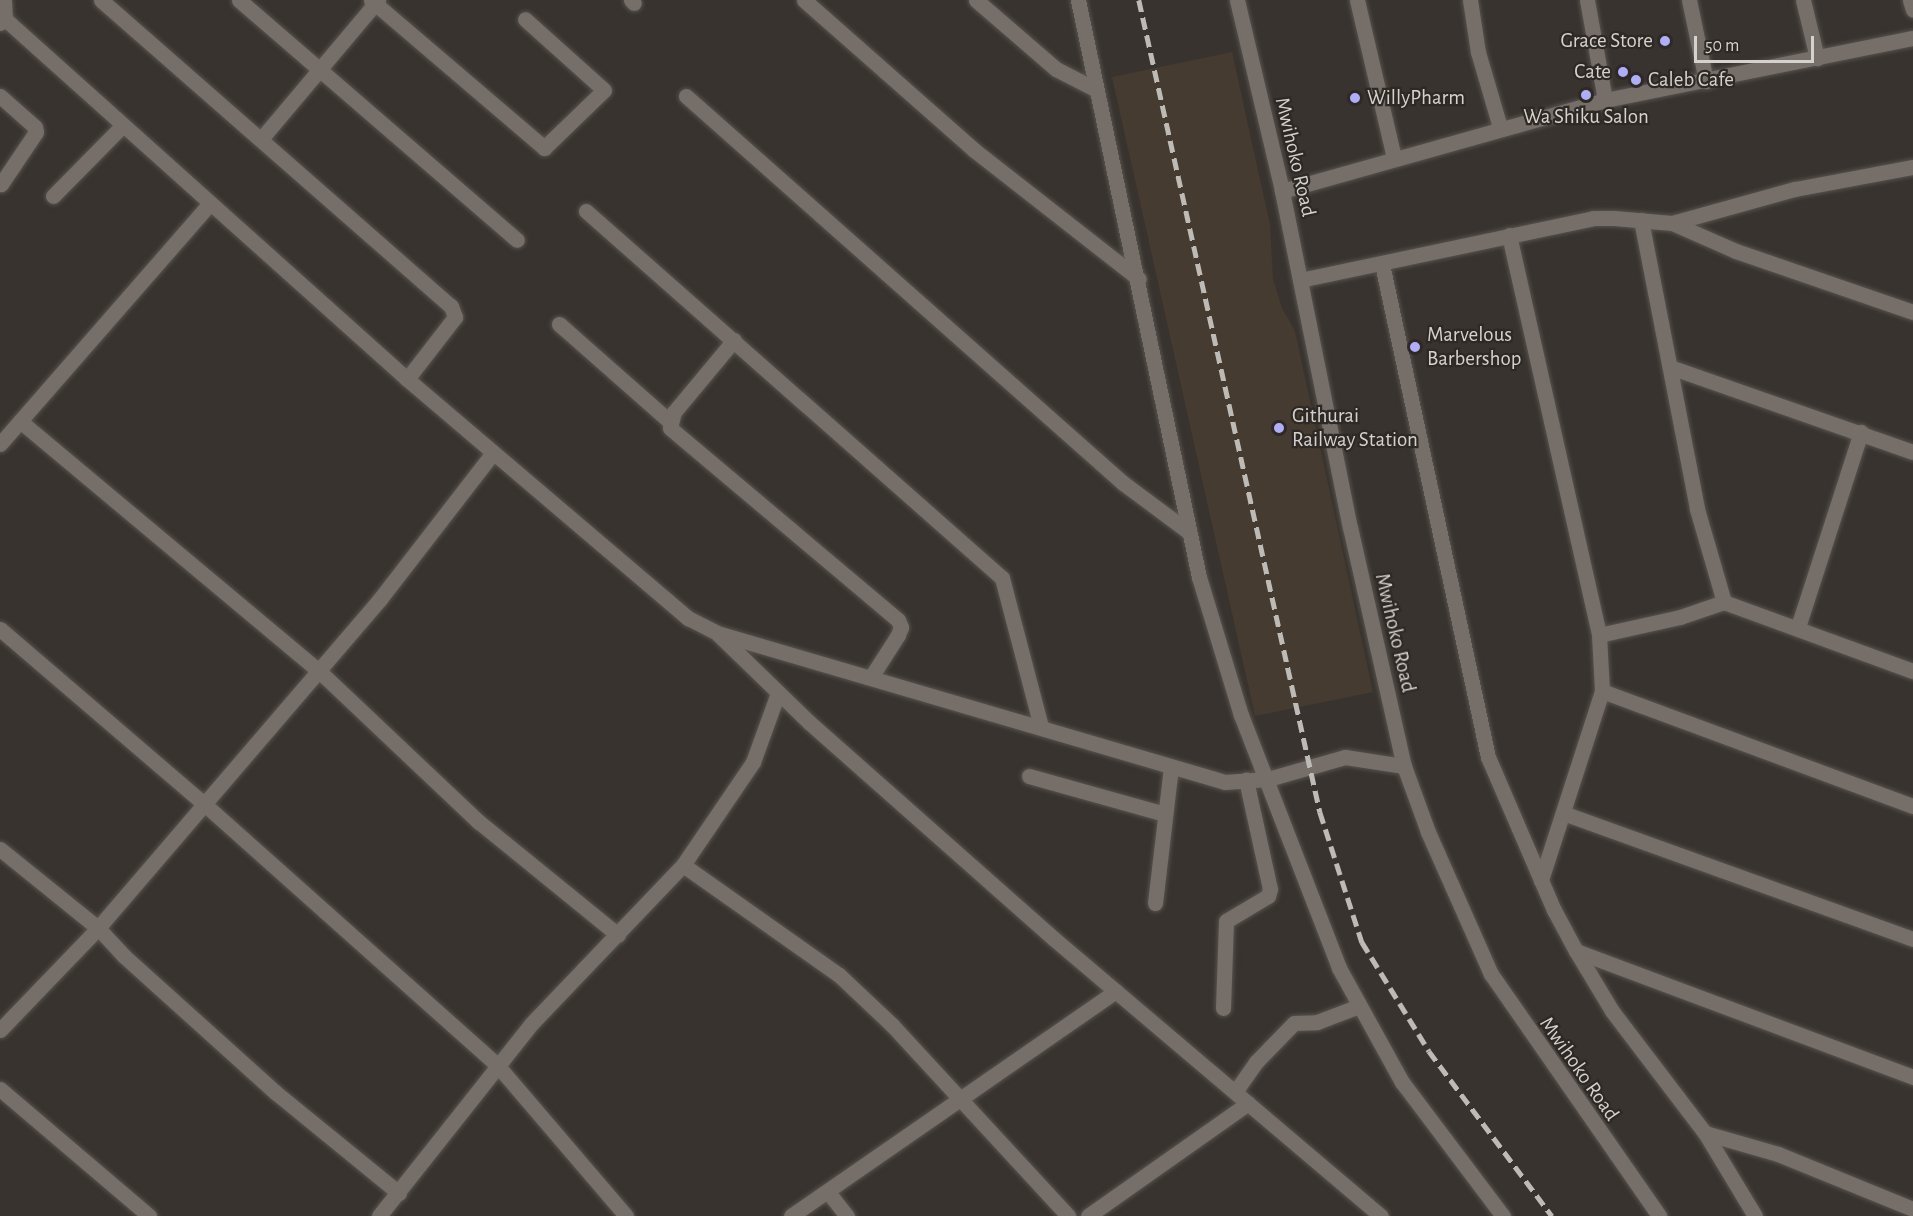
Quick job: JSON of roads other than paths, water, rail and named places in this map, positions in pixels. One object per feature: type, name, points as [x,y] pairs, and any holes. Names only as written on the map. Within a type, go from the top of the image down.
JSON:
[{"type":"street","points":[[4,0],[2,21],[406,379],[664,601],[717,633],[778,693],[1116,991],[1379,1215]]},
{"type":"street","points":[[101,0],[455,311],[455,317],[406,379]]},
{"type":"street","points":[[239,0],[517,240]]},
{"type":"street","points":[[804,0],[974,150],[1116,265],[1139,279]]},
{"type":"street","points":[[976,0],[1056,69],[1097,90]]},
{"type":"street","points":[[1078,0],[1139,279],[1189,532],[1241,715],[1268,779],[1339,969],[1402,1082],[1503,1216]]},
{"type":"street","name":"Mwihoko Road","points":[[1237,0],[1282,191],[1404,766],[1433,843],[1491,974],[1659,1216]]},
{"type":"street","points":[[1357,0],[1394,158]]},
{"type":"street","points":[[1470,0],[1478,52],[1500,127]]},
{"type":"street","points":[[1587,0],[1605,100]]},
{"type":"street","points":[[1689,0],[1706,81]]},
{"type":"street","points":[[1803,0],[1817,58]]},
{"type":"street","points":[[1910,0],[1913,10]]},
{"type":"street","points":[[261,139],[375,1],[544,148],[604,90],[525,19]]},
{"type":"street","points":[[1282,191],[1500,127],[1605,100],[1913,38]]},
{"type":"street","points":[[0,96],[35,127],[36,132],[2,184]]},
{"type":"street","points":[[686,96],[1114,475],[1189,532]]},
{"type":"street","points":[[53,196],[122,126]]},
{"type":"street","points":[[1672,223],[1795,189],[1913,167]]},
{"type":"street","points":[[0,444],[208,204]]},
{"type":"street","points":[[586,211],[1002,578],[1041,727]]},
{"type":"street","points":[[1300,280],[1593,218],[1641,220],[1672,223],[1736,251],[1913,312]]},
{"type":"street","points":[[1641,220],[1697,509],[1724,602]]},
{"type":"street","points":[[1509,235],[1599,635],[1602,691],[1541,880]]},
{"type":"street","points":[[1382,264],[1488,757],[1541,880],[1575,951],[1612,1011],[1705,1133],[1755,1216]]},
{"type":"street","points":[[1892,304],[1913,299]]},
{"type":"street","points":[[559,324],[669,421],[670,428],[898,620],[901,627],[898,636],[871,677]]},
{"type":"street","points":[[669,421],[734,340]]},
{"type":"street","points":[[1670,367],[1913,452]]},
{"type":"street","points":[[20,421],[318,670],[479,822],[618,935]]},
{"type":"street","points":[[1798,627],[1861,432]]},
{"type":"street","points":[[0,1030],[98,928],[202,802],[380,599],[493,453]]},
{"type":"street","points":[[1599,635],[1680,617],[1724,602],[1912,666]]},
{"type":"street","points":[[0,628],[202,802],[498,1066],[626,1216]]},
{"type":"street","points":[[717,633],[1225,782],[1268,779],[1345,757],[1404,766]]},
{"type":"street","points":[[1602,691],[1913,806]]},
{"type":"street","points":[[379,1216],[532,1023],[683,865],[753,762],[778,693]]},
{"type":"street","points":[[1155,903],[1171,767]]},
{"type":"street","points":[[1029,776],[1166,814]]},
{"type":"street","points":[[1223,1008],[1226,921],[1268,896],[1270,889],[1246,780]]},
{"type":"street","points":[[1563,813],[1913,939]]},
{"type":"street","points":[[0,849],[98,928],[274,1092],[399,1193]]},
{"type":"street","points":[[683,865],[839,975],[962,1099],[1063,1214]]},
{"type":"street","points":[[1575,951],[1913,1077]]},
{"type":"street","points":[[791,1216],[1116,991]]},
{"type":"street","points":[[1235,1092],[1256,1062],[1294,1023],[1317,1022],[1359,1006]]},
{"type":"street","points":[[0,1089],[149,1216]]},
{"type":"street","points":[[1088,1216],[1248,1103]]},
{"type":"street","points":[[1705,1133],[1778,1154],[1913,1209]]},
{"type":"street","points":[[828,1192],[847,1216]]},
{"type":"railway","points":[[1139,0],[1320,812],[1362,942],[1429,1051],[1552,1216]]},
{"type":"place","name":"Grace Store","points":[[1665,41]]},
{"type":"place","name":"Cate","points":[[1623,72]]},
{"type":"place","name":"Caleb Cafe","points":[[1636,80]]},
{"type":"place","name":"Wa Shiku Salon","points":[[1586,95]]},
{"type":"place","name":"WillyPharm","points":[[1355,98]]},
{"type":"place","name":"Marvelous Barbershop","points":[[1415,347]]},
{"type":"place","name":"Githurai Railway Station","points":[[1279,428]]}]
